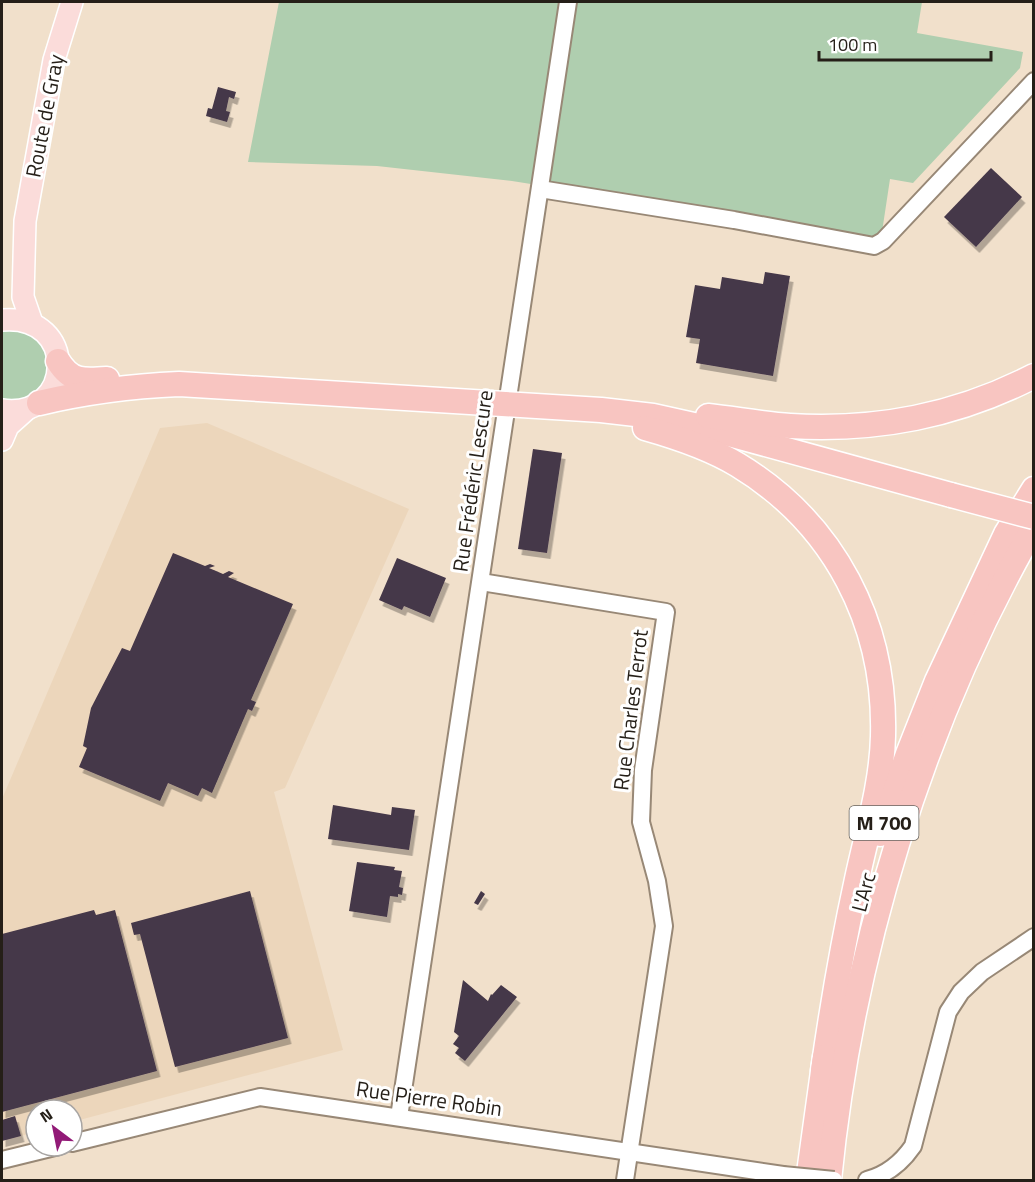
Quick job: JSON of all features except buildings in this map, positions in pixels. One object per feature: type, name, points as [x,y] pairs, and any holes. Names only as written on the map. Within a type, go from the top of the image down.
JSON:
[{"type":"highway","points":[[58,361],[69,375],[85,379],[161,375],[411,388],[566,400],[707,428],[953,491],[1034,508]]},
{"type":"highway","points":[[679,412],[788,426],[861,427],[950,410],[1034,376]]},
{"type":"highway","points":[[33,406],[84,394],[139,386],[179,384],[421,398],[438,395],[509,396]]},
{"type":"highway","points":[[566,400],[586,394],[679,412],[739,427],[953,491],[1034,518]]},
{"type":"highway","points":[[566,400],[702,448],[750,473],[788,503],[818,534],[844,572],[862,609],[881,679],[883,738],[880,770],[836,977],[823,1071]]},
{"type":"highway","name":"L'Arc","points":[[808,1180],[834,1007],[882,828],[937,681],[1006,534],[1034,489]]},
{"type":"highway","name":"L'Arc","points":[[828,1180],[854,1011],[894,853],[921,773],[954,687],[987,615],[1034,527]]},
{"type":"main road","name":"Route de Gray","points":[[2,319],[10,302],[54,60],[72,2]]},
{"type":"main road","name":"Route de Gray","points":[[24,231],[23,301],[32,323]]},
{"type":"main road","points":[[2,319],[17,319],[32,323],[43,331],[52,341],[58,361],[56,381],[49,393],[8,426],[2,440]]},
{"type":"main road","points":[[2,410],[13,411],[33,406]]},
{"type":"street","name":"Rue Frédéric Lescure","points":[[399,1117],[568,2]]},
{"type":"street","points":[[540,189],[734,220],[874,246],[883,242],[1034,81]]},
{"type":"street","name":"Rue Charles Terrot","points":[[481,582],[666,612],[643,770],[641,822],[657,881],[664,926],[629,1152]]},
{"type":"street","points":[[867,1180],[890,1170],[907,1155],[912,1146],[920,1124],[948,1012],[962,992],[982,972],[1034,937]]},
{"type":"street","name":"Rue Pierre Robin","points":[[84,1140],[260,1097],[783,1175],[834,1180]]},
{"type":"street","points":[[625,1180],[629,1152]]},
{"type":"street","points":[[2,1160],[24,1155]]},
{"type":"shaded area","points":[[207,423],[409,509],[285,788],[274,792],[343,1050],[84,1119],[84,1098],[24,1098],[24,1135],[2,1141],[2,799],[160,428]]},
{"type":"green space","points":[[279,2],[922,2],[917,33],[1023,52],[1020,68],[913,183],[890,179],[882,232],[871,238],[512,181],[377,166],[248,162]]},
{"type":"green space","points":[[13,328],[35,336],[44,346],[48,358],[45,380],[38,390],[28,397],[16,400],[2,398],[2,330]]}]
